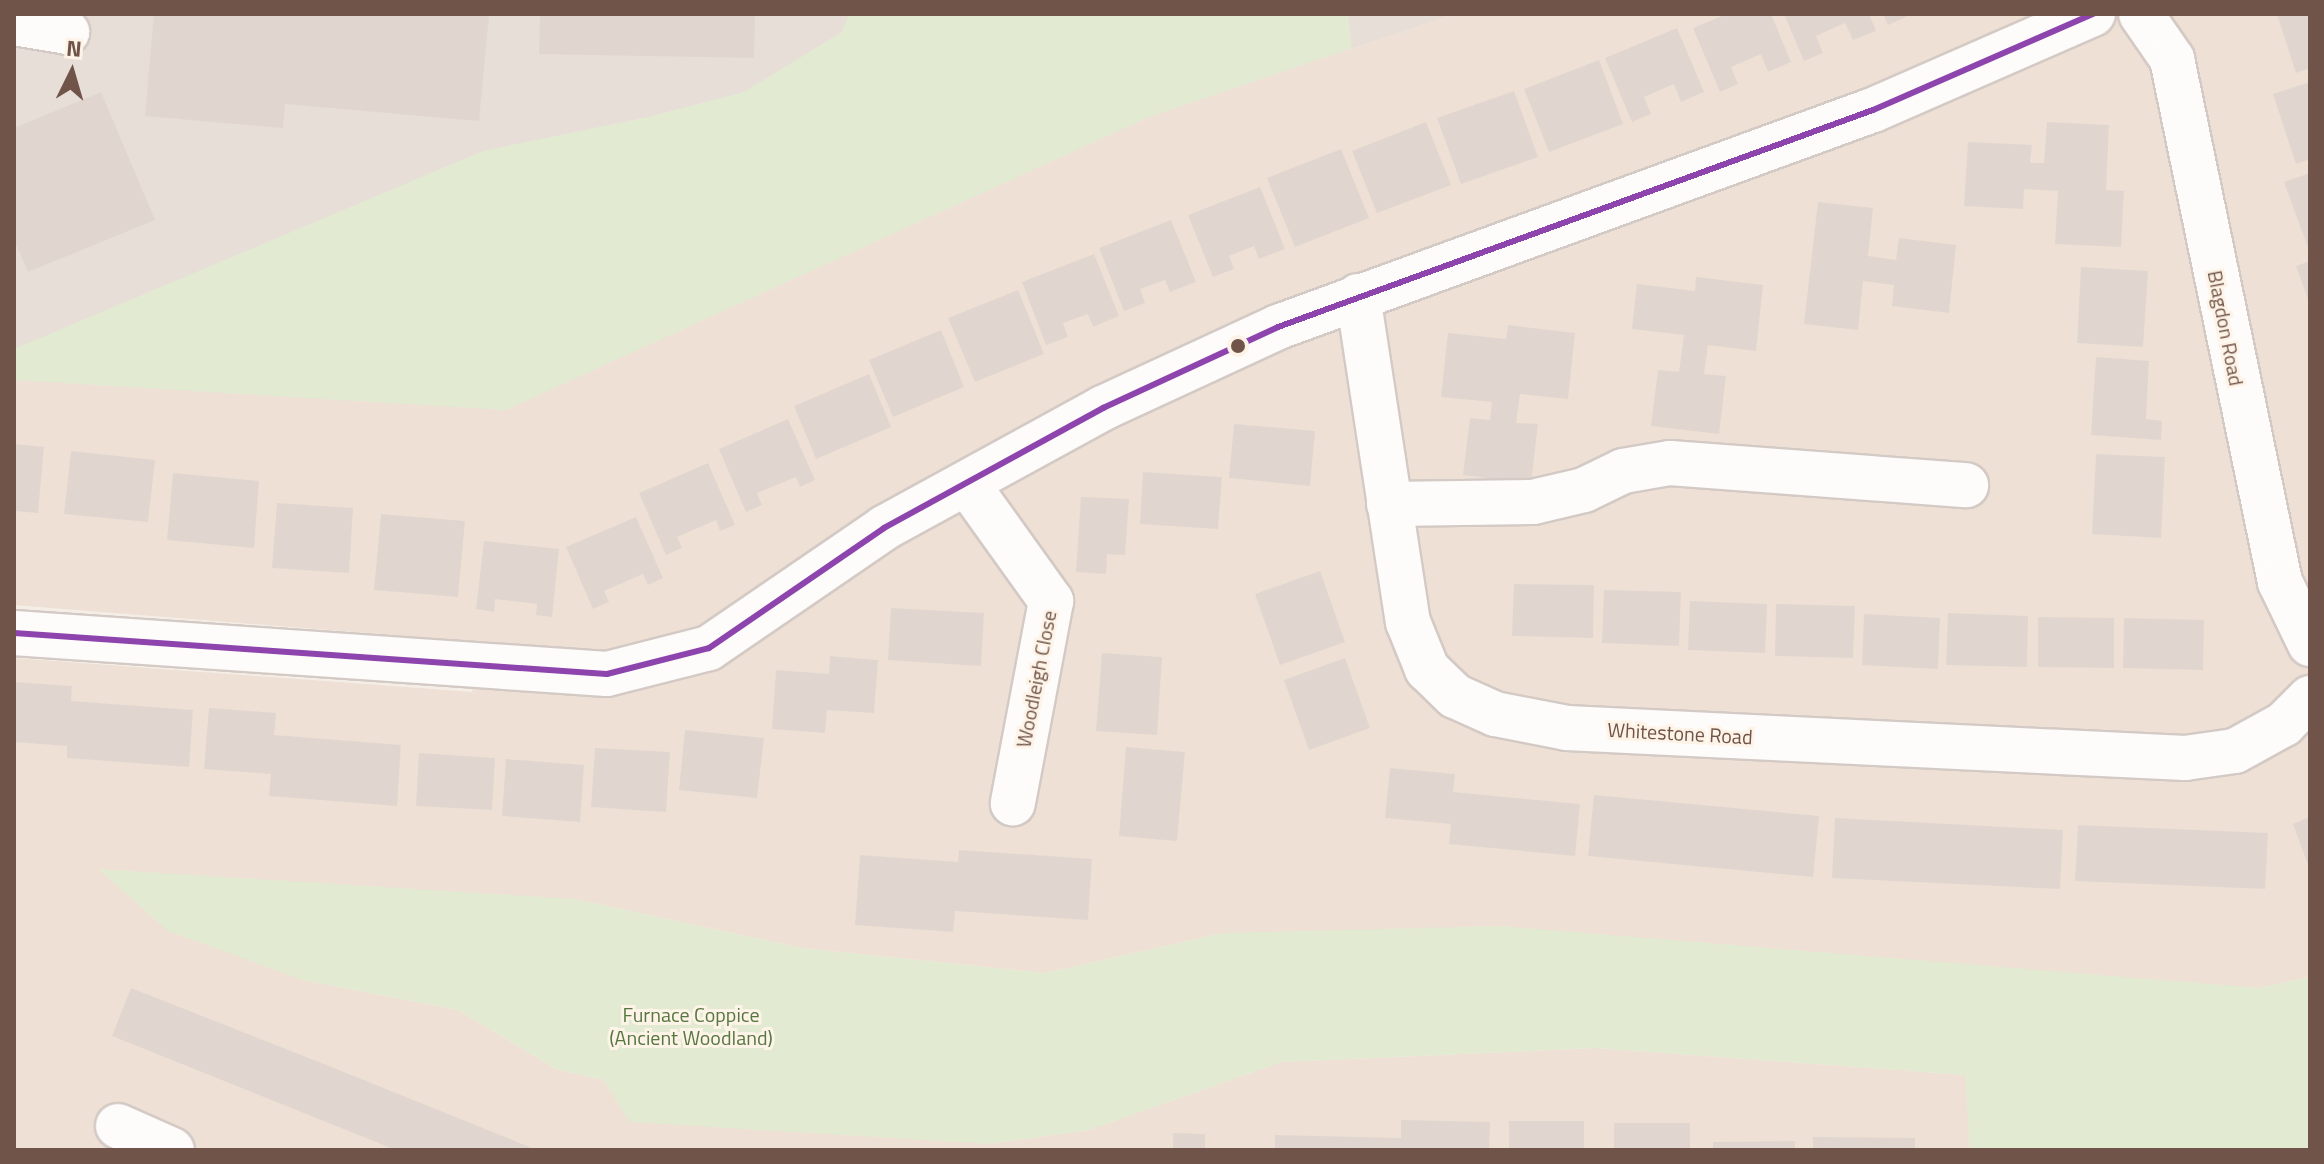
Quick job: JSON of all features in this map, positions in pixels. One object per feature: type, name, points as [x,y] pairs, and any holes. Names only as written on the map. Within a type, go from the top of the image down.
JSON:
[{"type":"street","points":[[14,633],[607,674],[709,648],[884,528],[968,485],[1103,408],[1278,327],[1873,110],[2093,14]]},
{"type":"street","name":"Blagdon Road","points":[[2141,14],[2172,59],[2280,582],[2310,644]]},
{"type":"street","points":[[14,23],[67,32]]},
{"type":"street","name":"Whitestone Road","points":[[1358,296],[1408,622],[1427,669],[1455,696],[1495,714],[1567,728],[2185,758],[2235,751],[2284,724],[2310,698]]},
{"type":"street","points":[[1389,504],[1533,502],[1584,490],[1623,471],[1670,463],[1966,485]]},
{"type":"street","name":"Woodleigh Close","points":[[968,485],[1051,601],[1013,803]]},
{"type":"street","points":[[118,1126],[172,1150]]},
{"type":"shaded area","points":[[14,14],[1454,14],[1149,117],[506,410],[14,380]]},
{"type":"shaded area","points":[[1454,14],[2310,14],[2310,977],[2260,988],[1223,933],[1045,973],[801,948],[575,899],[303,980],[458,1010],[556,1069],[603,1080],[990,1144],[1089,1130],[1282,1062],[1597,1048],[1966,1075],[1970,1150],[14,1150],[14,658],[472,692],[481,642],[14,605],[14,380],[506,410],[1149,117]]},
{"type":"green space","points":[[849,14],[1348,14],[1352,48],[1149,117],[506,410],[14,380],[14,349],[483,151],[648,117],[744,92],[842,32]]},
{"type":"green space","name":"Furnace Coppice (Ancient Woodland)","points":[[98,869],[575,899],[801,948],[1045,973],[1223,933],[1500,926],[2260,988],[2310,977],[2310,1150],[1970,1150],[1965,1075],[1597,1048],[1282,1062],[1089,1130],[990,1144],[630,1122],[603,1080],[556,1069],[458,1010],[303,980],[168,931]]},
{"type":"building","points":[[154,14],[489,16],[479,121],[285,104],[283,128],[145,116]]},
{"type":"building","points":[[540,14],[755,14],[754,58],[539,54]]},
{"type":"building","points":[[1727,14],[1771,14],[1791,62],[1768,72],[1761,54],[1731,67],[1738,84],[1720,92],[1693,28]]},
{"type":"building","points":[[1784,14],[1869,14],[1876,31],[1853,40],[1845,23],[1816,36],[1823,53],[1804,61]]},
{"type":"building","points":[[1883,14],[1905,14],[1906,17],[1888,25]]},
{"type":"building","points":[[2277,14],[2310,14],[2310,68],[2296,73]]},
{"type":"building","points":[[1677,28],[1704,92],[1681,102],[1674,84],[1644,97],[1651,114],[1632,122],[1605,58]]},
{"type":"building","points":[[1599,60],[1623,124],[1549,152],[1524,89]]},
{"type":"building","points":[[2310,82],[2310,159],[2296,164],[2273,94]]},
{"type":"building","points":[[1514,91],[1538,157],[1461,184],[1437,118]]},
{"type":"building","points":[[101,92],[155,220],[28,272],[14,240],[14,128]]},
{"type":"building","points":[[1426,122],[1451,185],[1377,213],[1352,151]]},
{"type":"building","points":[[2047,122],[2109,125],[2106,190],[2124,191],[2121,247],[2055,244],[2058,191],[2024,189],[2023,209],[1964,206],[1968,142],[2032,145],[2030,163],[2044,163]]},
{"type":"building","points":[[1341,149],[1369,218],[1295,247],[1267,178]]},
{"type":"building","points":[[2310,173],[2310,253],[2284,182]]},
{"type":"building","points":[[1260,187],[1285,249],[1259,259],[1254,246],[1229,256],[1234,269],[1213,277],[1188,215]]},
{"type":"building","points":[[1818,202],[1873,208],[1868,256],[1896,260],[1899,238],[1956,245],[1949,313],[1892,306],[1894,285],[1863,281],[1858,330],[1804,324]]},
{"type":"building","points":[[1171,220],[1196,282],[1170,292],[1165,280],[1140,289],[1145,303],[1124,311],[1099,248]]},
{"type":"building","points":[[1094,254],[1119,316],[1093,327],[1088,314],[1063,323],[1068,337],[1046,345],[1022,282]]},
{"type":"building","points":[[2310,261],[2310,305],[2296,266]]},
{"type":"building","points":[[2081,267],[2148,271],[2143,347],[2077,343]]},
{"type":"building","points":[[1696,277],[1763,285],[1756,351],[1708,345],[1704,374],[1726,376],[1719,434],[1651,426],[1658,370],[1679,372],[1684,335],[1632,329],[1637,284],[1695,291]]},
{"type":"building","points":[[1018,290],[1044,354],[975,382],[948,318]]},
{"type":"building","points":[[1508,325],[1575,333],[1568,399],[1520,394],[1516,423],[1538,424],[1531,483],[1463,475],[1470,418],[1490,420],[1492,402],[1441,397],[1448,333],[1506,339]]},
{"type":"building","points":[[941,330],[964,387],[893,417],[869,360]]},
{"type":"building","points":[[2096,357],[2149,361],[2146,419],[2162,421],[2161,440],[2091,435]]},
{"type":"building","points":[[869,374],[891,427],[816,459],[794,406]]},
{"type":"building","points":[[788,419],[815,480],[800,487],[796,477],[757,493],[762,505],[746,512],[719,449]]},
{"type":"building","points":[[1234,424],[1315,431],[1310,486],[1229,478]]},
{"type":"building","points":[[14,444],[44,447],[38,513],[14,511]]},
{"type":"building","points":[[71,451],[155,460],[148,522],[64,514]]},
{"type":"building","points":[[2096,454],[2165,457],[2161,538],[2092,534]]},
{"type":"building","points":[[708,463],[735,525],[720,531],[716,520],[677,537],[682,548],[666,555],[639,493]]},
{"type":"building","points":[[1143,472],[1222,477],[1218,529],[1140,524]]},
{"type":"building","points":[[173,473],[259,481],[254,548],[167,540]]},
{"type":"building","points":[[1081,497],[1129,499],[1125,555],[1107,554],[1106,574],[1076,572]]},
{"type":"building","points":[[277,503],[353,508],[349,573],[272,568]]},
{"type":"building","points":[[381,514],[465,521],[458,597],[374,590]]},
{"type":"building","points":[[636,517],[663,578],[648,585],[643,574],[604,591],[609,602],[593,609],[566,547]]},
{"type":"building","points":[[484,541],[559,549],[552,617],[536,615],[537,604],[495,599],[494,612],[476,609]]},
{"type":"building","points":[[1320,571],[1345,642],[1280,665],[1255,594]]},
{"type":"building","points":[[1514,584],[1594,585],[1593,638],[1512,636]]},
{"type":"building","points":[[1604,590],[1681,592],[1679,646],[1602,643]]},
{"type":"building","points":[[1690,601],[1767,604],[1765,653],[1688,650]]},
{"type":"building","points":[[1776,604],[1855,606],[1853,658],[1775,656]]},
{"type":"building","points":[[891,608],[984,613],[981,666],[888,660]]},
{"type":"building","points":[[1948,613],[2028,616],[2027,667],[1946,665]]},
{"type":"building","points":[[1864,614],[1940,618],[1938,669],[1862,665]]},
{"type":"building","points":[[2038,617],[2114,618],[2114,668],[2038,667]]},
{"type":"building","points":[[2124,618],[2204,620],[2203,670],[2123,668]]},
{"type":"building","points":[[1102,653],[1162,657],[1157,735],[1096,731]]},
{"type":"building","points":[[830,656],[878,660],[874,713],[827,710],[825,733],[772,729],[776,670],[829,674]]},
{"type":"building","points":[[1345,658],[1370,728],[1309,750],[1284,680]]},
{"type":"building","points":[[14,682],[72,686],[71,701],[193,710],[189,767],[67,758],[67,746],[14,742]]},
{"type":"building","points":[[209,708],[276,713],[274,735],[401,745],[397,806],[269,796],[271,774],[204,769]]},
{"type":"building","points":[[685,730],[764,738],[757,798],[679,790]]},
{"type":"building","points":[[1126,747],[1185,752],[1177,841],[1119,836]]},
{"type":"building","points":[[595,748],[670,752],[666,812],[591,807]]},
{"type":"building","points":[[419,753],[495,758],[492,810],[416,806]]},
{"type":"building","points":[[506,759],[584,765],[580,822],[502,816]]},
{"type":"building","points":[[1390,768],[1455,774],[1453,792],[1580,804],[1575,856],[1449,844],[1451,824],[1385,818]]},
{"type":"building","points":[[1594,795],[1819,816],[1813,877],[1588,856]]},
{"type":"building","points":[[2310,817],[2310,870],[2293,824]]},
{"type":"building","points":[[1835,818],[2063,830],[2060,889],[1832,878]]},
{"type":"building","points":[[2078,825],[2268,833],[2265,889],[2075,881]]},
{"type":"building","points":[[959,850],[1092,859],[1088,920],[955,911],[953,932],[855,925],[860,855],[958,862]]},
{"type":"building","points":[[131,988],[537,1150],[396,1150],[112,1036]]},
{"type":"building","points":[[1401,1120],[1490,1122],[1489,1150],[1275,1150],[1275,1135],[1401,1138]]},
{"type":"building","points":[[1509,1121],[1584,1121],[1584,1150],[1509,1150]]},
{"type":"building","points":[[1614,1123],[1690,1123],[1690,1150],[1614,1150]]},
{"type":"building","points":[[1173,1133],[1205,1134],[1205,1150],[1173,1150]]},
{"type":"building","points":[[1813,1137],[1915,1138],[1915,1150],[1813,1150]]},
{"type":"building","points":[[1795,1141],[1795,1150],[1713,1150],[1713,1142]]},
{"type":"transit line","points":[[14,633],[607,674],[709,648],[884,528],[1103,408],[1278,327],[1873,110],[2093,14]]}]
